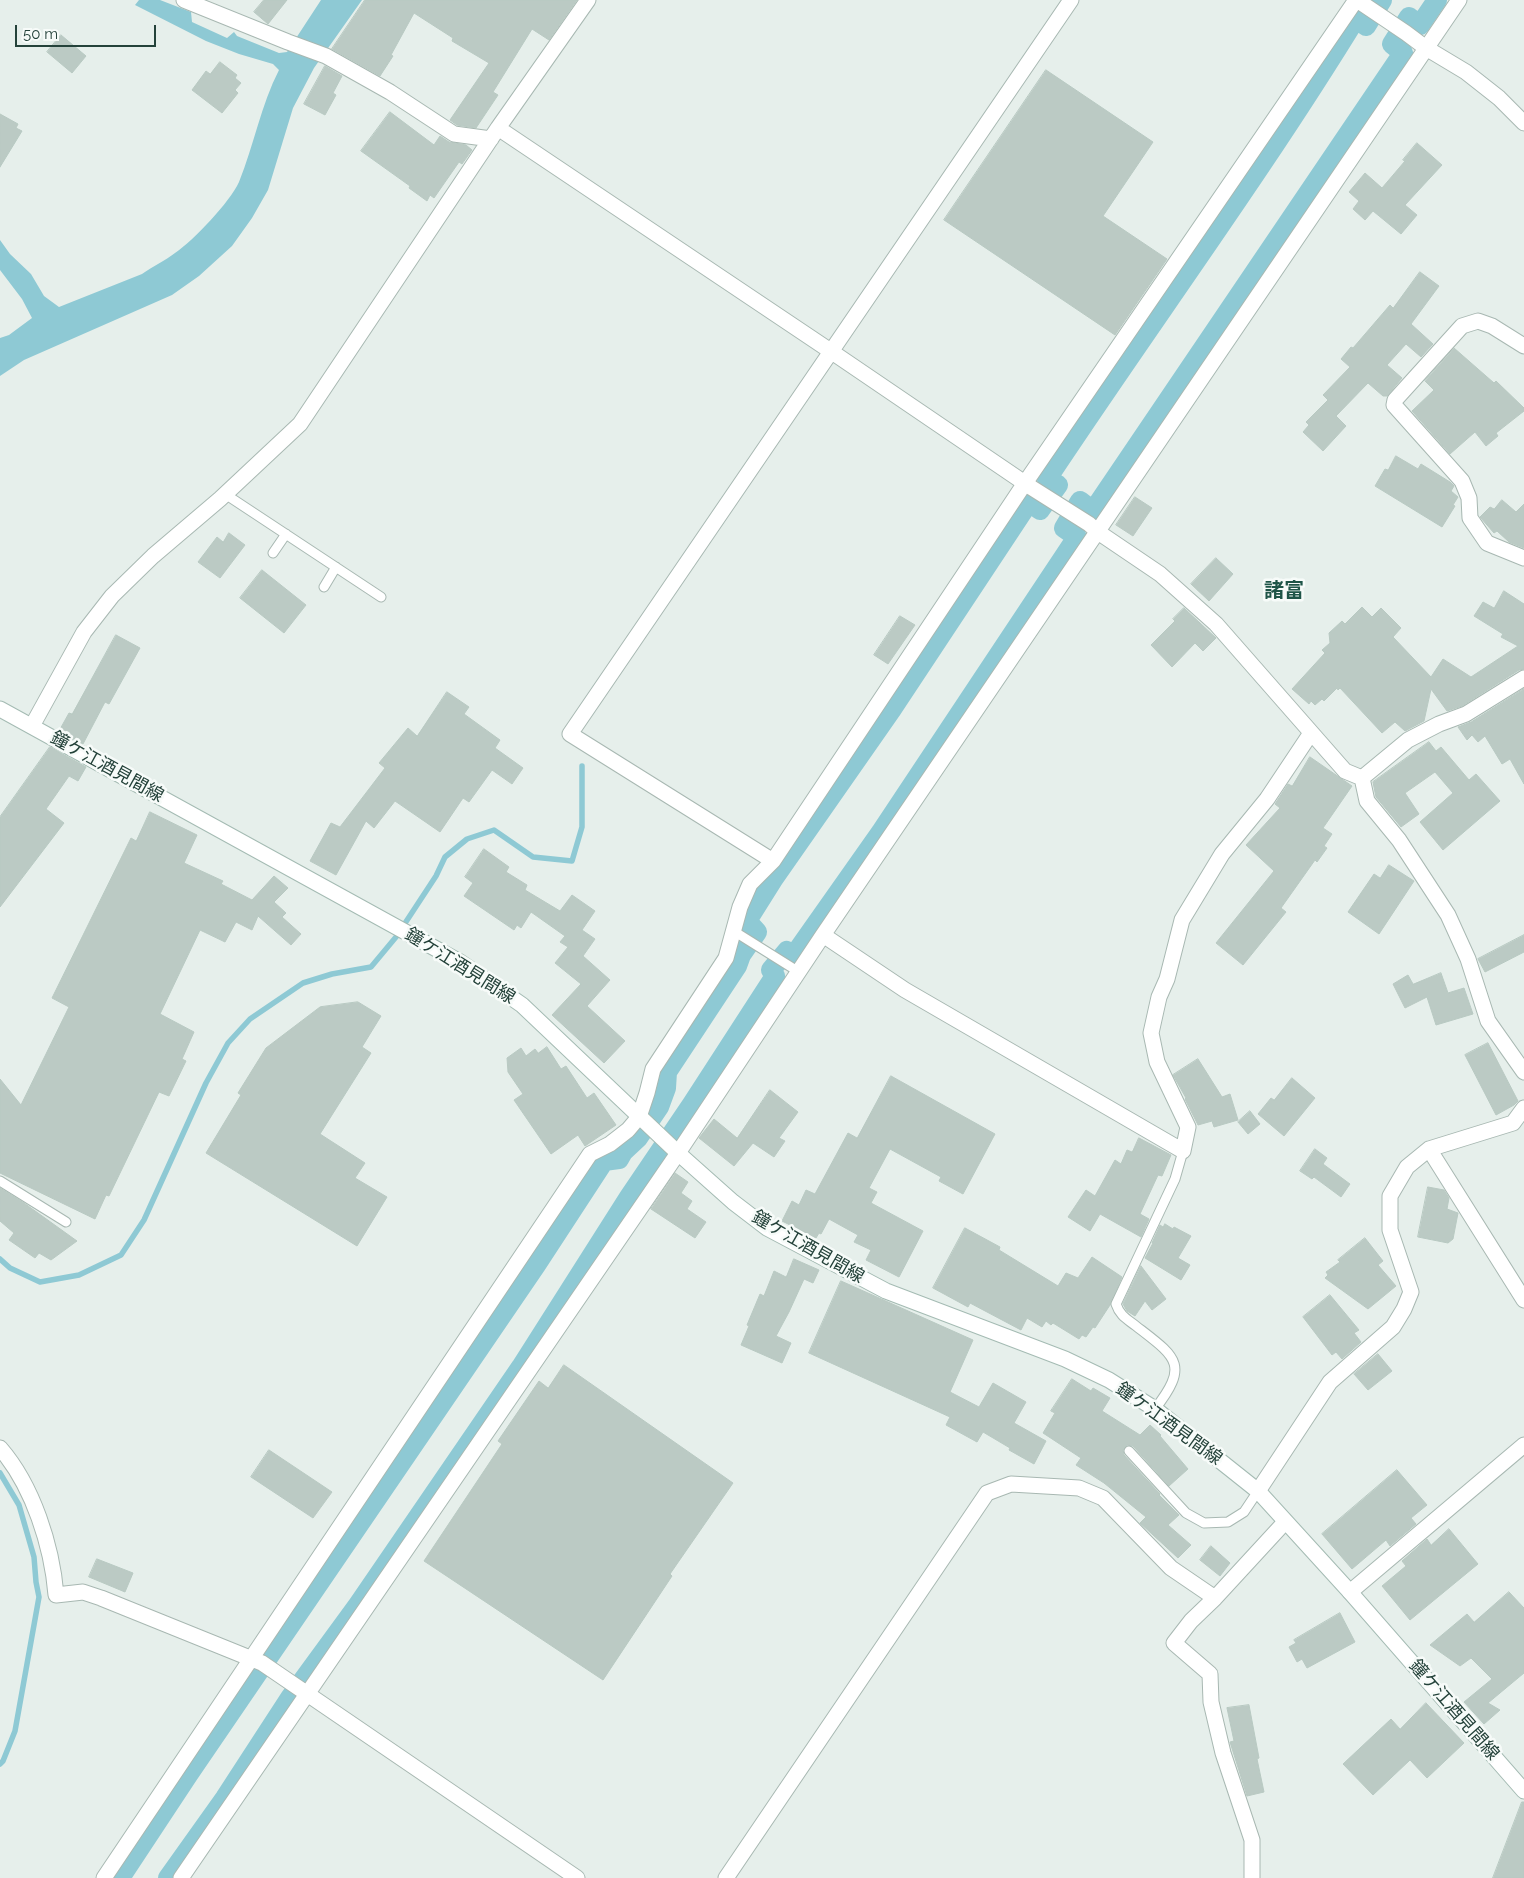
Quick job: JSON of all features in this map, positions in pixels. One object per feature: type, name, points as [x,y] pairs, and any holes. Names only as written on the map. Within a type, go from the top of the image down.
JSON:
[{"type":"street","points":[[184,0],[326,56],[390,92],[454,134],[495,134],[832,352],[1160,574],[1216,624],[1345,771],[1362,778]]},
{"type":"street","points":[[32,726],[84,632],[112,596],[153,556],[225,494],[300,424],[495,134],[588,0]]},
{"type":"street","points":[[773,861],[570,734],[1071,0]]},
{"type":"street","points":[[104,1878],[237,1677],[257,1661],[590,1154],[610,1144],[641,1119],[653,1069],[726,958],[732,930],[750,884],[773,861],[1356,0],[1426,48],[1466,72],[1499,98],[1524,123]]},
{"type":"street","points":[[181,1878],[303,1691],[823,935],[1093,528],[1459,0]]},
{"type":"street","points":[[1524,346],[1492,326],[1478,321],[1462,326],[1394,400],[1394,405],[1462,481],[1470,498],[1470,518],[1487,543],[1524,558]]},
{"type":"street","points":[[1362,778],[1408,740],[1439,724],[1466,714],[1524,678]]},
{"type":"street","name":"鐘ケ江酒見間線","points":[[0,709],[460,962],[522,1005],[675,1150],[733,1202],[767,1228],[886,1291],[1065,1359],[1109,1380],[1155,1409],[1258,1492],[1350,1592],[1524,1791]]},
{"type":"street","points":[[823,935],[905,990],[1183,1151],[1188,1127],[1157,1062],[1151,1033],[1159,998],[1167,979],[1182,920],[1222,854],[1267,798],[1311,733]]},
{"type":"street","points":[[1362,778],[1367,801],[1399,840],[1448,915],[1468,959],[1488,1021],[1524,1072]]},
{"type":"street","points":[[1258,1492],[1330,1382],[1394,1327],[1404,1309],[1411,1292],[1390,1230],[1390,1196],[1406,1167],[1429,1149],[1512,1123],[1524,1108]]},
{"type":"street","points":[[1429,1149],[1524,1300]]},
{"type":"street","points":[[1350,1592],[1524,1445]]},
{"type":"street","points":[[0,1448],[16,1470],[32,1500],[54,1569],[56,1595],[83,1592],[257,1661],[578,1878]]},
{"type":"street","points":[[726,1878],[987,1493],[1011,1484],[1079,1488],[1103,1498],[1171,1568],[1215,1598]]},
{"type":"street","points":[[1252,1878],[1252,1840],[1223,1753],[1211,1702],[1210,1674],[1174,1643],[1190,1621],[1215,1598],[1284,1522]]},
{"type":"lane","points":[[225,494],[381,597]]},
{"type":"lane","points":[[273,553],[286,534]]},
{"type":"lane","points":[[324,587],[336,567]]},
{"type":"lane","points":[[732,930],[798,972]]},
{"type":"lane","points":[[1155,1409],[1169,1390],[1175,1376],[1175,1364],[1164,1348],[1119,1314],[1116,1304],[1175,1180],[1183,1151]]},
{"type":"lane","points":[[0,1181],[66,1222]]},
{"type":"lane","points":[[1128,1451],[1186,1513],[1204,1523],[1228,1522],[1244,1512],[1258,1492]]},
{"type":"water","points":[[139,0],[160,0],[191,12],[192,22],[227,38],[234,32],[237,36],[279,53],[287,52],[321,0],[362,0],[314,68],[293,108],[268,190],[252,218],[232,246],[199,276],[172,295],[24,360],[0,376],[0,338],[9,335],[32,318],[22,299],[0,270],[0,240],[10,254],[31,274],[44,296],[59,307],[142,274],[167,259],[191,240],[220,210],[239,182],[267,97],[279,70],[273,64],[239,54],[206,41],[135,5]]},
{"type":"building","points":[[264,0],[287,0],[268,24],[254,12]]},
{"type":"building","points":[[365,0],[577,0],[549,40],[532,29],[493,92],[498,95],[476,128],[457,125],[450,120],[489,63],[452,41],[453,38],[414,13],[391,55],[393,56],[380,76],[332,49]]},
{"type":"building","points":[[61,35],[86,56],[72,73],[47,52]]},
{"type":"building","points":[[220,62],[237,75],[235,78],[241,83],[235,90],[238,93],[222,113],[192,90],[206,71],[210,74]]},
{"type":"building","points":[[325,66],[342,76],[333,93],[336,95],[325,115],[304,104]]},
{"type":"building","points":[[1046,70],[1153,142],[1103,216],[1167,259],[1115,335],[944,220]]},
{"type":"building","points":[[390,112],[434,145],[440,136],[449,142],[466,145],[472,150],[462,164],[459,162],[434,198],[430,195],[427,201],[409,188],[410,186],[361,151]]},
{"type":"building","points":[[0,114],[18,124],[16,128],[22,131],[0,167]]},
{"type":"building","points":[[1417,143],[1442,165],[1405,205],[1417,215],[1401,234],[1373,211],[1365,220],[1353,209],[1359,201],[1349,192],[1365,173],[1382,188],[1405,161],[1403,160]]},
{"type":"building","points":[[1420,272],[1439,286],[1411,324],[1433,344],[1421,357],[1406,344],[1387,365],[1402,378],[1387,396],[1383,396],[1368,383],[1336,416],[1346,426],[1323,451],[1303,432],[1309,425],[1306,422],[1328,400],[1323,395],[1350,367],[1341,359],[1390,305],[1393,308]]},
{"type":"building","points":[[1454,348],[1494,383],[1496,381],[1524,408],[1524,411],[1496,433],[1498,436],[1486,446],[1475,432],[1450,454],[1412,411],[1434,390],[1425,381]]},
{"type":"building","points":[[1396,456],[1418,469],[1421,464],[1454,486],[1451,491],[1458,497],[1453,505],[1455,506],[1442,527],[1375,486],[1385,469],[1388,470]]},
{"type":"building","points":[[1135,497],[1152,508],[1133,536],[1116,525]]},
{"type":"building","points":[[1502,500],[1516,512],[1524,504],[1524,548],[1509,542],[1497,531],[1494,533],[1480,517],[1490,507],[1494,509]]},
{"type":"building","points":[[229,533],[245,545],[220,578],[198,562],[217,537],[223,542]]},
{"type":"building","points":[[1216,558],[1233,574],[1209,601],[1191,584]]},
{"type":"building","points":[[262,570],[306,605],[284,633],[240,598]]},
{"type":"building","points":[[1504,591],[1524,604],[1524,669],[1519,670],[1462,706],[1447,711],[1431,689],[1424,721],[1405,731],[1395,722],[1382,733],[1340,688],[1338,690],[1337,688],[1324,701],[1322,699],[1315,705],[1311,701],[1309,704],[1292,689],[1325,653],[1322,650],[1330,643],[1329,633],[1342,621],[1345,624],[1362,607],[1372,617],[1381,608],[1401,628],[1393,637],[1431,677],[1443,659],[1471,677],[1518,646],[1501,637],[1503,634],[1474,616],[1483,602],[1494,608]]},
{"type":"building","points":[[1184,608],[1216,638],[1203,651],[1195,643],[1172,667],[1151,645],[1175,621],[1173,619]]},
{"type":"building","points":[[900,616],[915,625],[888,664],[874,655]]},
{"type":"building","points":[[116,635],[140,648],[109,704],[105,702],[83,744],[59,731],[69,713],[72,714]]},
{"type":"building","points":[[1524,689],[1524,784],[1510,759],[1502,764],[1485,736],[1478,742],[1472,735],[1467,740],[1458,727],[1471,722]]},
{"type":"building","points":[[447,692],[469,707],[464,714],[500,740],[495,748],[523,768],[512,784],[492,770],[469,802],[463,798],[440,832],[395,801],[374,828],[366,821],[336,875],[310,861],[331,823],[340,827],[385,768],[379,763],[408,728],[417,736]]},
{"type":"building","points":[[1429,742],[1436,751],[1441,747],[1469,780],[1476,774],[1500,801],[1443,850],[1420,822],[1453,793],[1435,772],[1405,793],[1419,814],[1401,827],[1376,797],[1373,782]]},
{"type":"building","points":[[50,747],[86,767],[78,781],[69,776],[46,809],[64,823],[0,907],[0,817]]},
{"type":"building","points":[[1310,757],[1352,786],[1323,828],[1332,834],[1324,846],[1327,848],[1317,862],[1315,860],[1281,908],[1286,912],[1243,965],[1216,943],[1274,871],[1246,845],[1280,808],[1275,804],[1288,784],[1292,786]]},
{"type":"building","points":[[150,812],[197,835],[184,863],[223,881],[221,884],[252,900],[274,876],[288,888],[274,902],[286,913],[282,917],[301,934],[291,945],[258,916],[252,930],[236,922],[225,942],[200,930],[160,1014],[194,1032],[182,1059],[186,1061],[169,1096],[159,1092],[109,1196],[106,1195],[95,1219],[0,1173],[0,1079],[21,1105],[69,1007],[52,998],[131,838],[136,841]]},
{"type":"building","points":[[484,849],[509,867],[506,872],[527,885],[525,890],[560,911],[572,895],[595,911],[582,930],[595,939],[583,956],[610,980],[587,1006],[625,1041],[604,1063],[552,1015],[581,984],[555,963],[568,947],[560,942],[565,936],[531,912],[521,928],[517,925],[514,930],[464,896],[473,883],[465,877]]},
{"type":"building","points":[[1389,865],[1414,881],[1379,934],[1348,912],[1374,874],[1380,878]]},
{"type":"building","points":[[1524,935],[1524,952],[1485,972],[1478,959]]},
{"type":"building","points":[[1441,973],[1448,993],[1464,988],[1473,1014],[1436,1025],[1427,997],[1405,1008],[1393,984],[1408,975],[1413,984]]},
{"type":"building","points":[[358,1002],[381,1016],[362,1047],[371,1053],[320,1134],[365,1163],[355,1178],[387,1197],[357,1246],[206,1153],[241,1095],[238,1093],[266,1048],[320,1007]]},
{"type":"building","points":[[1488,1043],[1518,1101],[1496,1115],[1465,1055]]},
{"type":"building","points":[[547,1047],[561,1069],[566,1066],[587,1098],[594,1093],[616,1125],[585,1146],[578,1135],[551,1154],[514,1100],[523,1094],[508,1072],[507,1058],[521,1048],[526,1056],[535,1049],[538,1053]]},
{"type":"building","points":[[1198,1059],[1222,1097],[1230,1094],[1238,1120],[1214,1127],[1212,1121],[1198,1125],[1173,1075]]},
{"type":"building","points":[[891,1076],[995,1134],[963,1194],[939,1181],[941,1177],[890,1149],[869,1188],[877,1192],[871,1203],[923,1231],[899,1277],[866,1260],[871,1250],[854,1242],[858,1235],[829,1219],[821,1234],[819,1233],[816,1238],[782,1221],[792,1201],[799,1205],[806,1190],[815,1194],[848,1133],[857,1138]]},
{"type":"building","points":[[1292,1078],[1315,1098],[1284,1136],[1258,1114],[1271,1098],[1274,1100]]},
{"type":"building","points":[[770,1090],[798,1112],[779,1138],[785,1141],[774,1157],[753,1143],[734,1166],[699,1138],[714,1119],[737,1138]]},
{"type":"building","points":[[1250,1111],[1260,1124],[1248,1134],[1238,1122]]},
{"type":"building","points":[[1139,1138],[1171,1155],[1162,1176],[1158,1175],[1140,1214],[1149,1219],[1141,1237],[1100,1214],[1090,1231],[1068,1217],[1086,1190],[1095,1196],[1115,1160],[1121,1164],[1127,1150],[1132,1152]]},
{"type":"building","points":[[1315,1149],[1327,1158],[1323,1164],[1350,1184],[1341,1197],[1314,1177],[1312,1179],[1300,1171]]},
{"type":"building","points":[[675,1173],[688,1182],[681,1193],[692,1201],[687,1209],[706,1222],[695,1238],[651,1209]]},
{"type":"building","points":[[1428,1187],[1444,1190],[1449,1198],[1447,1209],[1458,1213],[1453,1239],[1448,1243],[1418,1237]]},
{"type":"building","points":[[0,1188],[77,1241],[51,1260],[39,1253],[35,1258],[9,1240],[14,1233],[0,1221]]},
{"type":"building","points":[[1165,1224],[1191,1236],[1178,1258],[1190,1265],[1181,1280],[1145,1258],[1160,1225],[1163,1227]]},
{"type":"building","points":[[965,1228],[1000,1247],[999,1250],[1058,1286],[1066,1273],[1078,1278],[1092,1257],[1122,1277],[1110,1305],[1095,1328],[1093,1327],[1086,1337],[1082,1335],[1079,1339],[1053,1323],[1051,1325],[1046,1321],[1042,1327],[1027,1318],[1021,1330],[970,1303],[968,1307],[933,1288]]},
{"type":"building","points":[[1365,1238],[1383,1261],[1378,1265],[1396,1286],[1368,1309],[1325,1278],[1328,1275],[1326,1272],[1340,1262],[1338,1260]]},
{"type":"building","points":[[794,1259],[819,1270],[813,1283],[804,1279],[776,1336],[791,1343],[782,1363],[741,1345],[760,1294],[764,1296],[774,1271],[786,1277]]},
{"type":"building","points":[[1141,1266],[1166,1299],[1152,1310],[1145,1301],[1135,1316],[1127,1311],[1123,1304]]},
{"type":"building","points":[[841,1281],[973,1340],[950,1392],[979,1407],[993,1383],[1026,1402],[1014,1423],[1046,1441],[1034,1464],[983,1432],[977,1442],[946,1425],[950,1417],[809,1353]]},
{"type":"building","points":[[1330,1295],[1359,1330],[1354,1333],[1361,1342],[1342,1359],[1336,1352],[1332,1355],[1303,1317]]},
{"type":"building","points":[[1378,1354],[1392,1371],[1368,1390],[1354,1374]]},
{"type":"building","points":[[564,1365],[733,1483],[670,1574],[672,1576],[603,1680],[424,1561],[502,1444],[498,1441],[539,1381],[548,1388]]},
{"type":"building","points":[[1072,1379],[1091,1391],[1093,1388],[1110,1398],[1102,1411],[1140,1435],[1150,1425],[1161,1435],[1188,1469],[1169,1486],[1133,1446],[1127,1445],[1123,1450],[1124,1455],[1179,1515],[1168,1525],[1191,1545],[1178,1558],[1140,1523],[1146,1517],[1104,1483],[1076,1465],[1081,1458],[1043,1433],[1055,1413],[1051,1411]]},
{"type":"building","points":[[269,1450],[332,1492],[313,1518],[251,1477]]},
{"type":"building","points":[[1397,1470],[1427,1505],[1411,1518],[1416,1524],[1390,1546],[1386,1540],[1352,1569],[1322,1534]]},
{"type":"building","points":[[1449,1529],[1478,1564],[1410,1620],[1382,1586],[1406,1566],[1402,1561],[1427,1539],[1431,1545]]},
{"type":"building","points":[[1211,1546],[1230,1563],[1220,1576],[1200,1560]]},
{"type":"building","points":[[97,1559],[133,1573],[125,1592],[89,1577]]},
{"type":"building","points":[[1509,1592],[1524,1608],[1524,1673],[1488,1703],[1500,1710],[1484,1724],[1464,1702],[1492,1679],[1471,1658],[1460,1666],[1430,1645],[1467,1614],[1474,1622]]},
{"type":"building","points":[[1340,1613],[1355,1642],[1307,1668],[1302,1659],[1297,1662],[1289,1647],[1296,1643],[1294,1640]]},
{"type":"building","points":[[1426,1703],[1464,1743],[1427,1778],[1410,1760],[1373,1795],[1343,1764],[1391,1719],[1400,1729]]},
{"type":"building","points":[[1249,1705],[1264,1792],[1247,1796],[1230,1742],[1234,1741],[1227,1708]]},
{"type":"building","points":[[1522,1802],[1524,1802],[1524,1878],[1493,1878]]},
{"type":"waterway","points":[[120,1878],[188,1775],[536,1265],[604,1161],[619,1159],[623,1152],[638,1138],[659,1107],[666,1088],[667,1072],[737,966],[741,955],[757,932],[747,921],[774,878],[892,709],[1029,502],[1040,510],[1058,485],[1047,479],[1281,135],[1356,18],[1366,26],[1382,0]]},
{"type":"waterway","points":[[168,1878],[225,1798],[290,1698],[358,1605],[521,1367],[629,1197],[775,976],[771,970],[787,951],[795,954],[881,832],[1077,537],[1064,528],[1080,501],[1093,511],[1403,53],[1392,44],[1409,17],[1420,25],[1437,0]]},
{"type":"waterway","points":[[0,1259],[10,1268],[40,1282],[79,1275],[121,1255],[144,1220],[206,1083],[228,1043],[250,1019],[303,983],[332,974],[371,967],[396,937],[436,876],[445,857],[467,839],[494,830],[533,857],[572,861],[582,827],[582,766]]},
{"type":"waterway","points":[[0,1473],[19,1505],[34,1557],[39,1597],[15,1731],[0,1764]]},
{"type":"district","name":"諸富","points":[[1284,591]]}]
